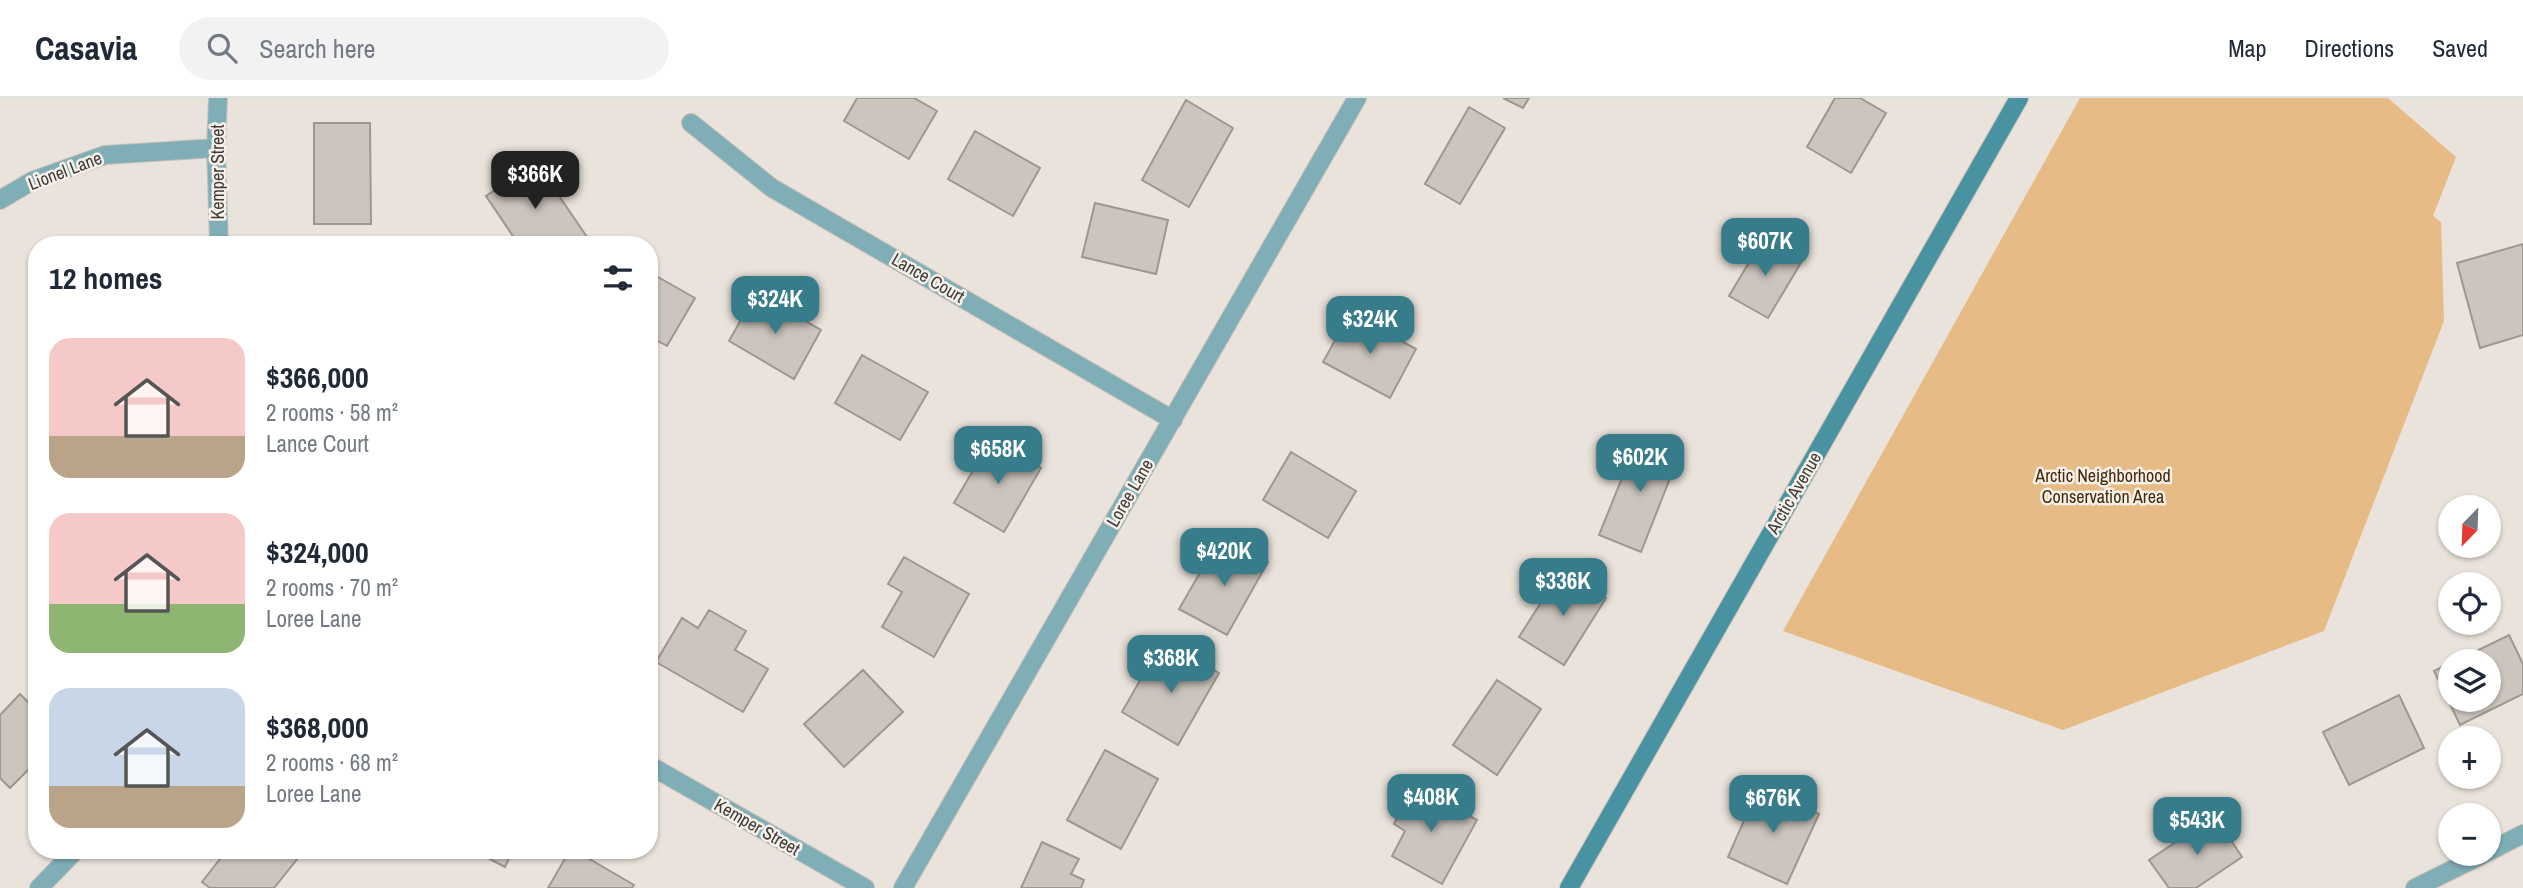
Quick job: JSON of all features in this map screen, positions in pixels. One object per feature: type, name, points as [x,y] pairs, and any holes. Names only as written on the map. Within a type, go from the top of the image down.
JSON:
[{"type":"street","name":"Kemper Street","points":[[218,98],[216,148],[219,236]]},
{"type":"street","name":"Loree Lane","points":[[903,888],[1357,98]]},
{"type":"street","name":"Arctic Avenue","points":[[1569,888],[2019,98]]},
{"type":"street","name":"Lance Court","points":[[691,123],[772,188],[1173,420]]},
{"type":"street","name":"Lionel Lane","points":[[0,200],[32,181],[105,155],[216,148]]},
{"type":"street","name":"Kemper Street","points":[[658,770],[865,888]]},
{"type":"street","points":[[2501,845],[2523,834]]},
{"type":"street","points":[[39,888],[67,859]]},
{"type":"street","points":[[2415,888],[2460,866]]},
{"type":"green space","name":"Arctic Neighborhood Conservation Area","points":[[2080,98],[2388,98],[2456,157],[2433,216],[2441,222],[2444,321],[2324,631],[2063,730],[1783,631]]},
{"type":"building","points":[[857,98],[914,98],[937,111],[909,159],[844,121]]},
{"type":"building","points":[[1503,98],[1529,98],[1523,108]]},
{"type":"building","points":[[1835,98],[1860,98],[1886,113],[1851,173],[1807,147]]},
{"type":"building","points":[[1186,100],[1233,128],[1189,207],[1142,180]]},
{"type":"building","points":[[1469,107],[1505,128],[1460,204],[1425,184]]},
{"type":"building","points":[[314,123],[370,123],[371,224],[314,224]]},
{"type":"building","points":[[975,131],[1040,168],[1013,216],[948,179]]},
{"type":"building","points":[[536,162],[586,236],[513,236],[486,196]]},
{"type":"building","points":[[1095,203],[1168,220],[1156,274],[1082,257]]},
{"type":"building","points":[[1763,239],[1802,261],[1768,318],[1729,296]]},
{"type":"building","points":[[2523,244],[2523,335],[2480,348],[2457,263]]},
{"type":"building","points":[[658,277],[695,298],[667,346],[658,341]]},
{"type":"building","points":[[756,293],[821,330],[794,379],[729,341]]},
{"type":"building","points":[[1350,313],[1416,349],[1390,398],[1323,362]]},
{"type":"building","points":[[862,355],[928,392],[900,440],[835,403]]},
{"type":"building","points":[[1639,436],[1680,453],[1641,552],[1599,535]]},
{"type":"building","points":[[991,440],[1041,468],[1004,532],[954,503]]},
{"type":"building","points":[[1291,452],[1356,491],[1328,538],[1263,500]]},
{"type":"building","points":[[1228,540],[1268,562],[1227,635],[1179,609],[1205,564],[1211,567]]},
{"type":"building","points":[[904,557],[969,594],[934,657],[882,627],[902,592],[888,584]]},
{"type":"building","points":[[1561,571],[1606,598],[1564,665],[1519,637]]},
{"type":"building","points":[[709,610],[746,631],[735,650],[768,669],[743,712],[658,663],[658,659],[682,618],[698,628]]},
{"type":"building","points":[[2509,635],[2523,664],[2523,694],[2501,705],[2501,649],[2480,649]]},
{"type":"building","points":[[1171,645],[1219,673],[1178,745],[1122,712],[1146,670],[1154,675]]},
{"type":"building","points":[[863,670],[903,712],[844,767],[804,724]]},
{"type":"building","points":[[1497,680],[1541,709],[1497,775],[1453,745]]},
{"type":"building","points":[[20,694],[28,702],[28,770],[10,788],[0,778],[0,715]]},
{"type":"building","points":[[2399,695],[2424,748],[2349,785],[2323,732]]},
{"type":"building","points":[[2454,712],[2486,712],[2460,725]]},
{"type":"building","points":[[1105,750],[1158,779],[1121,849],[1067,820]]},
{"type":"building","points":[[1414,786],[1477,820],[1442,884],[1392,856],[1405,831],[1394,824]]},
{"type":"building","points":[[1759,786],[1819,814],[1787,884],[1728,857]]},
{"type":"building","points":[[2215,816],[2242,857],[2196,888],[2169,888],[2149,860]]},
{"type":"building","points":[[1042,842],[1079,859],[1071,874],[1084,880],[1081,888],[1021,888]]},
{"type":"building","points":[[220,859],[297,859],[274,888],[210,888],[202,882]]},
{"type":"building","points":[[490,859],[509,859],[505,867]]},
{"type":"building","points":[[565,859],[589,859],[634,885],[632,888],[548,888]]}]
